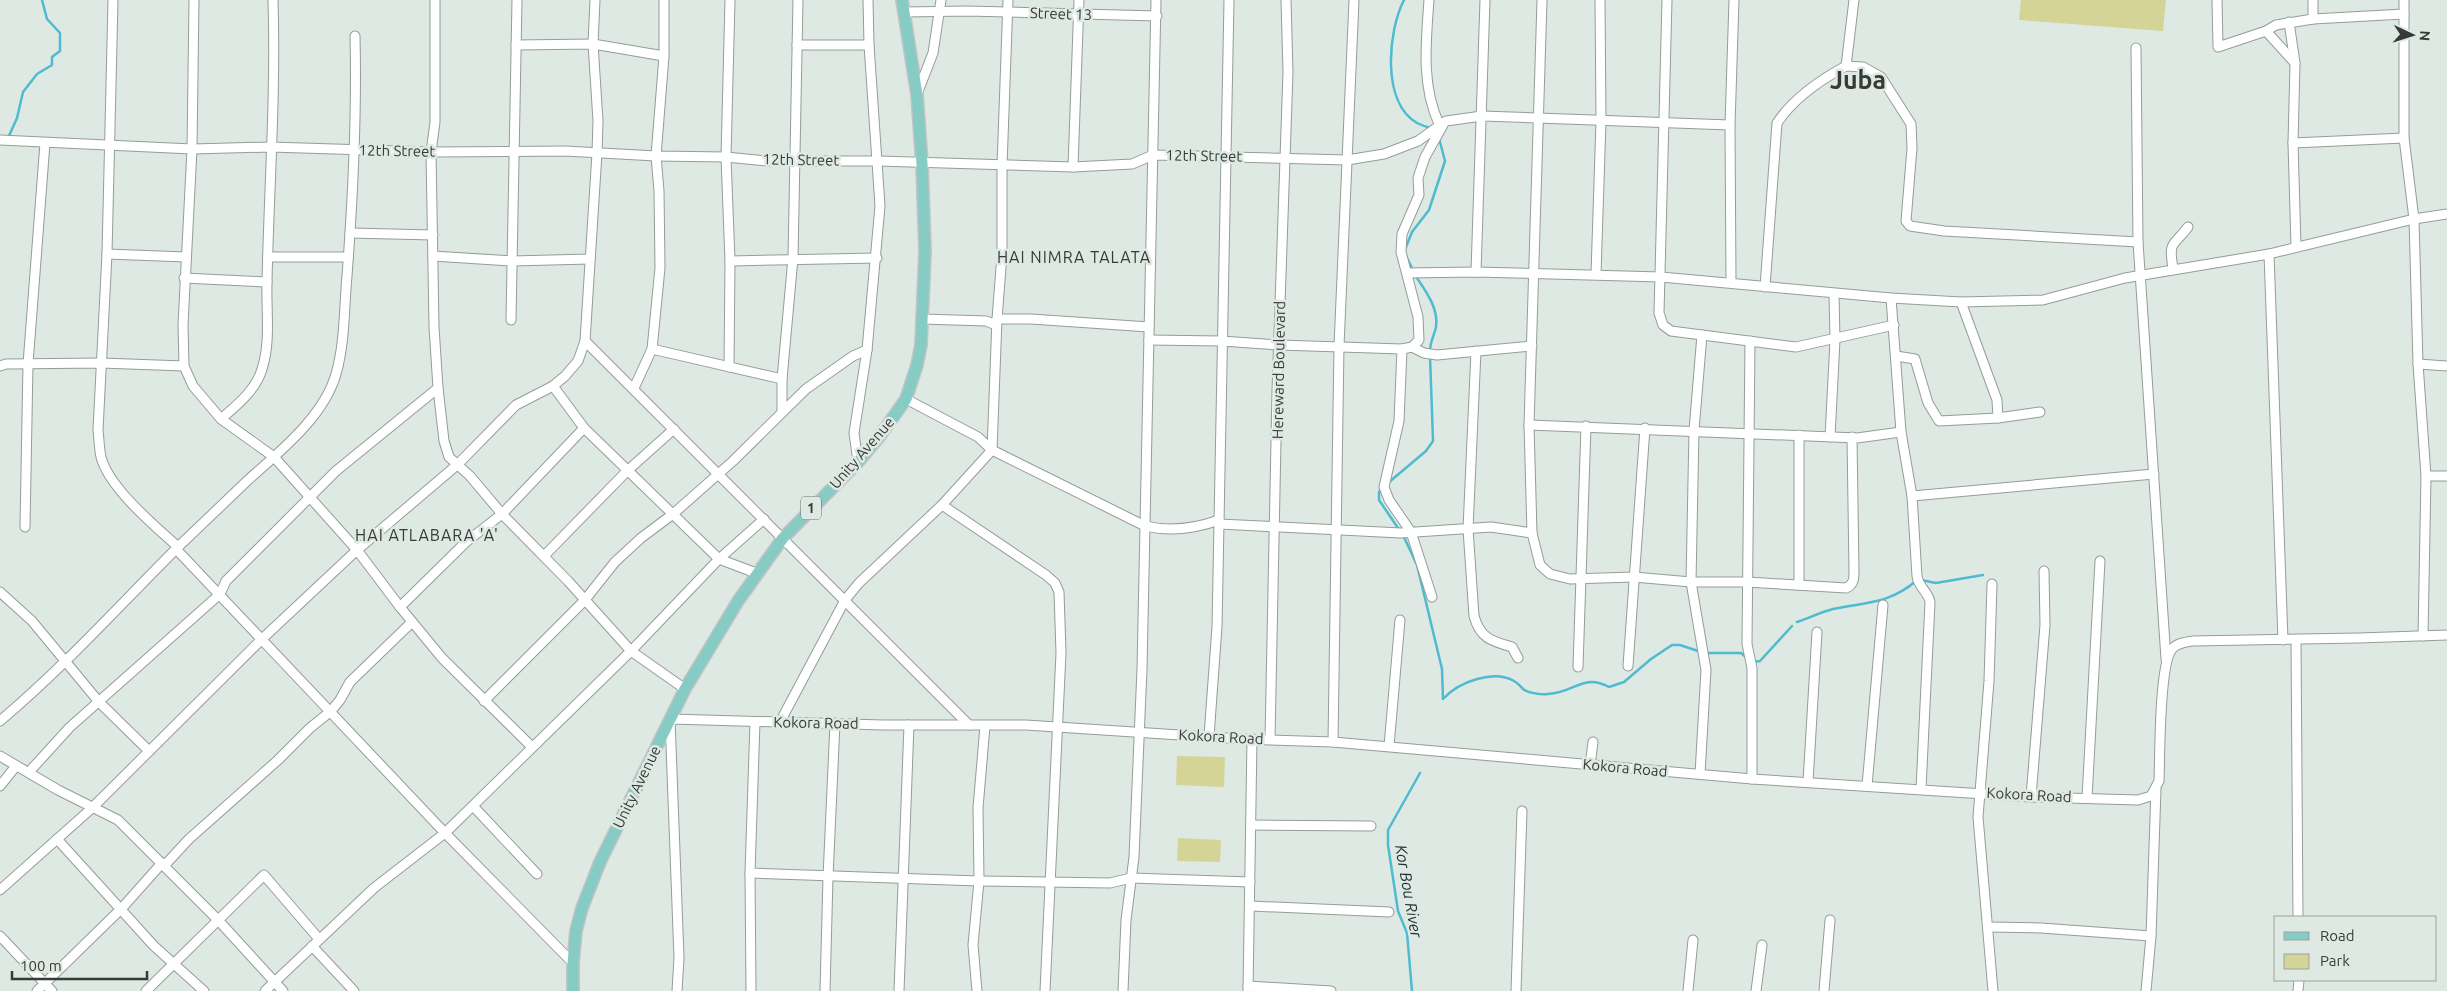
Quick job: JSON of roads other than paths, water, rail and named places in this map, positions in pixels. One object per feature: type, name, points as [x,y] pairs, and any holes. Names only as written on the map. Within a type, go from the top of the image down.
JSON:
[{"type":"main road","name":"Unity Avenue","points":[[573,991],[572,963],[576,931],[582,908],[596,871],[684,689],[756,573],[783,538],[858,462],[879,437],[906,399],[918,365],[925,252],[922,164],[917,95],[902,0]]},
{"type":"street","points":[[113,0],[108,146],[107,254],[98,430],[101,458],[134,507],[178,547],[176,549],[445,833],[572,963]]},
{"type":"street","points":[[194,0],[192,149],[184,278],[184,366],[193,386],[221,418],[274,457],[357,550],[442,658],[532,747]]},
{"type":"street","points":[[221,418],[246,396],[262,370],[267,336],[270,147],[274,47],[273,0]]},
{"type":"street","points":[[435,0],[435,122],[431,152],[433,256],[438,388],[444,441],[449,457],[544,556],[631,651],[684,689]]},
{"type":"street","points":[[511,320],[517,0]]},
{"type":"street","points":[[0,890],[92,808],[262,639],[357,550],[457,465],[516,405],[553,386],[572,368],[585,341],[597,153],[598,122],[593,44],[594,0]]},
{"type":"street","points":[[634,388],[652,349],[660,268],[660,191],[656,156],[664,56],[664,0]]},
{"type":"street","points":[[729,367],[730,261],[726,157],[730,0]]},
{"type":"street","points":[[782,411],[782,379],[793,258],[798,0]]},
{"type":"street","points":[[858,462],[854,433],[867,350],[880,206],[868,46],[868,0]]},
{"type":"street","points":[[917,95],[934,53],[941,0]]},
{"type":"street","points":[[780,722],[845,600],[859,583],[942,505],[992,450],[996,322],[1002,255],[1002,166],[1008,0]]},
{"type":"street","points":[[1073,167],[1078,0]]},
{"type":"street","points":[[1123,991],[1126,920],[1134,858],[1145,526],[1156,0]]},
{"type":"street","points":[[1209,736],[1216,653],[1229,0]]},
{"type":"street","name":"Hereward Boulevard","points":[[1270,739],[1279,346],[1288,72],[1286,0]]},
{"type":"street","points":[[1334,742],[1339,346],[1354,0]]},
{"type":"street","points":[[1412,347],[1419,340],[1419,329],[1414,295],[1401,252],[1402,234],[1419,195],[1418,178],[1425,157],[1443,122],[1432,109],[1426,79],[1429,0]]},
{"type":"street","points":[[1476,272],[1485,0]]},
{"type":"street","points":[[1542,0],[1529,425],[1532,533],[1540,565],[1550,574],[1570,579],[1634,577],[1691,582],[1747,582],[1846,588],[1853,583],[1852,437]]},
{"type":"street","points":[[1596,274],[1601,121],[1600,0]]},
{"type":"street","points":[[1667,0],[1659,313],[1663,325],[1671,331],[1796,346],[1835,340],[1894,325]]},
{"type":"street","points":[[1731,282],[1730,125],[1734,0]]},
{"type":"street","points":[[1846,66],[1854,0]]},
{"type":"street","points":[[2217,0],[2218,47],[2289,22],[2404,14]]},
{"type":"street","points":[[2312,0],[2314,19]]},
{"type":"street","points":[[2404,0],[2404,138],[2414,219],[2418,364],[2426,476],[2423,636]]},
{"type":"street","name":"Street 13","points":[[904,12],[1008,12],[1157,16]]},
{"type":"street","points":[[2289,22],[2295,63],[2293,143],[2296,246]]},
{"type":"street","points":[[2266,31],[2295,63]]},
{"type":"street","points":[[0,721],[66,662],[176,549],[292,441],[316,411],[336,376],[341,348],[355,150],[355,36]]},
{"type":"street","points":[[516,45],[593,44],[664,56]]},
{"type":"street","points":[[797,45],[868,46]]},
{"type":"street","points":[[2136,48],[2138,242],[2166,660],[2159,781],[2156,789],[2151,936],[2146,991]]},
{"type":"street","points":[[1765,287],[1777,123],[1787,108],[1829,75],[1846,66],[1863,67],[1881,77],[1911,124],[1912,142],[1906,221],[1910,226],[1944,231],[2138,242]]},
{"type":"street","name":"12th Street","points":[[0,140],[192,149],[270,147],[431,152],[515,153],[565,151],[656,156],[726,157],[767,161],[878,161],[922,164],[1073,167],[1132,164],[1152,155],[1348,160],[1384,154],[1418,140],[1443,122],[1482,116],[1601,121],[1664,121],[1730,125]]},
{"type":"street","points":[[2293,143],[2404,138]]},
{"type":"street","points":[[25,527],[28,364],[45,143]]},
{"type":"street","points":[[1407,273],[1596,274],[1731,282],[1834,294],[1891,298],[1960,302],[2043,300],[2173,268],[2269,254],[2414,219],[2447,214]]},
{"type":"street","points":[[2173,268],[2171,248],[2176,237],[2188,227]]},
{"type":"street","points":[[350,233],[433,235]]},
{"type":"street","points":[[107,254],[186,257]]},
{"type":"street","points":[[2269,254],[2282,640]]},
{"type":"street","points":[[433,256],[512,261],[590,259]]},
{"type":"street","points":[[268,257],[348,257]]},
{"type":"street","points":[[730,261],[793,258],[876,258]]},
{"type":"street","points":[[184,278],[267,282]]},
{"type":"street","points":[[1830,436],[1835,340],[1834,294]]},
{"type":"street","points":[[1891,298],[1901,432],[1912,496],[1917,580],[1930,602],[1921,789]]},
{"type":"street","points":[[1960,302],[1997,400],[1998,418]]},
{"type":"street","points":[[922,319],[996,322],[1032,319],[1149,327]]},
{"type":"street","points":[[1700,774],[1706,670],[1691,582],[1694,430],[1702,335]]},
{"type":"street","points":[[1149,340],[1221,341],[1279,346],[1402,349],[1412,347],[1430,354],[1532,346]]},
{"type":"street","points":[[585,341],[969,725]]},
{"type":"street","points":[[1750,341],[1746,644],[1752,668],[1752,778]]},
{"type":"street","points":[[652,349],[782,379]]},
{"type":"street","points":[[1402,349],[1397,432],[1384,477],[1384,487],[1389,500],[1411,532],[1432,597]]},
{"type":"street","points":[[484,700],[584,601],[615,562],[673,514],[806,389],[829,374],[831,370],[867,350]]},
{"type":"street","points":[[1476,351],[1468,529],[1474,616],[1477,628],[1485,637],[1513,648],[1518,658]]},
{"type":"street","points":[[1896,356],[1915,359],[1928,403],[1939,421],[1998,418],[2040,412]]},
{"type":"street","points":[[0,366],[102,363],[184,366]]},
{"type":"street","points":[[2418,364],[2447,366]]},
{"type":"street","points":[[553,386],[584,428],[719,559],[756,573]]},
{"type":"street","points":[[29,772],[55,741],[220,594],[226,581],[336,471],[438,388]]},
{"type":"street","points":[[906,399],[978,437],[992,450],[1145,526],[1160,529],[1180,529],[1219,522],[1276,527],[1411,532],[1491,527],[1532,533]]},
{"type":"street","points":[[1529,425],[1852,437],[1901,432]]},
{"type":"street","points":[[1578,667],[1586,426]]},
{"type":"street","points":[[400,607],[466,542],[502,514],[584,428]]},
{"type":"street","points":[[1628,666],[1645,428]]},
{"type":"street","points":[[544,556],[628,471],[674,429]]},
{"type":"street","points":[[1799,435],[1799,585]]},
{"type":"street","points":[[1912,496],[2154,474]]},
{"type":"street","points":[[2426,476],[2447,476]]},
{"type":"street","points":[[942,505],[1055,583],[1059,592],[1061,653],[1045,991]]},
{"type":"street","points":[[265,991],[374,888],[445,833],[631,651],[719,559],[764,519]]},
{"type":"street","points":[[2087,798],[2100,561]]},
{"type":"street","points":[[2031,797],[2045,625],[2044,571]]},
{"type":"street","points":[[1992,584],[1989,681],[1979,793],[1979,832],[1989,927],[1993,991]]},
{"type":"street","points":[[0,592],[32,621],[99,702],[150,751]]},
{"type":"street","points":[[1867,786],[1883,605]]},
{"type":"street","points":[[1389,746],[1400,620]]},
{"type":"street","points":[[37,991],[49,988],[163,864],[278,760],[310,728],[331,711],[350,682],[412,622]]},
{"type":"street","points":[[1808,782],[1817,632]]},
{"type":"street","points":[[2166,660],[2172,648],[2193,641],[2447,635]]},
{"type":"street","points":[[2296,640],[2298,916]]},
{"type":"street","points":[[670,719],[679,958],[678,991]]},
{"type":"street","name":"Kokora Road","points":[[670,719],[835,724],[1058,727],[1334,742],[1700,774],[2031,797],[2138,800],[2151,796],[2156,789]]},
{"type":"street","points":[[751,991],[750,873],[755,722]]},
{"type":"street","points":[[825,991],[835,724]]},
{"type":"street","points":[[899,991],[909,725]]},
{"type":"street","points":[[977,991],[974,945],[978,881],[978,808],[985,726]]},
{"type":"street","points":[[1252,739],[1248,989],[1331,991]]},
{"type":"street","points":[[1590,765],[1593,742]]},
{"type":"street","points":[[0,756],[92,808],[102,810],[118,820],[218,920],[283,991]]},
{"type":"street","points":[[0,786],[16,766]]},
{"type":"street","points":[[472,806],[536,874]]},
{"type":"street","points":[[1516,991],[1522,811]]},
{"type":"street","points":[[1251,825],[1371,826]]},
{"type":"street","points":[[57,839],[122,908],[154,946],[204,991]]},
{"type":"street","points":[[750,873],[978,881],[1110,883],[1131,878],[1250,882]]},
{"type":"street","points":[[146,991],[264,875],[319,939]]},
{"type":"street","points":[[1250,906],[1389,912]]},
{"type":"street","points":[[1824,991],[1830,920]]},
{"type":"street","points":[[1989,927],[2041,928],[2151,936]]},
{"type":"street","points":[[0,936],[49,988]]},
{"type":"street","points":[[1688,991],[1693,940]]},
{"type":"street","points":[[1756,991],[1762,945]]},
{"type":"street","points":[[312,946],[354,991]]},
{"type":"waterway","points":[[8,138],[17,118],[23,92],[37,74],[52,65],[52,57],[60,51],[60,33],[47,19],[42,0]]},
{"type":"waterway","points":[[1404,0],[1394,29],[1391,65],[1393,83],[1405,113],[1417,123],[1431,128]]},
{"type":"waterway","points":[[1413,270],[1404,252],[1412,232],[1429,210],[1445,161],[1439,138]]},
{"type":"waterway","points":[[1415,275],[1430,300],[1435,313],[1436,327],[1430,351]]},
{"type":"waterway","points":[[1388,483],[1426,451],[1433,441],[1430,356]]},
{"type":"waterway","points":[[1382,489],[1379,492],[1379,500],[1400,531]]},
{"type":"waterway","points":[[1403,535],[1417,565],[1442,669],[1443,699]]},
{"type":"waterway","points":[[1921,580],[1936,583],[1983,575]]},
{"type":"waterway","points":[[1797,622],[1833,609],[1887,598],[1906,589],[1916,581]]},
{"type":"waterway","points":[[1754,662],[1760,661],[1792,626]]},
{"type":"waterway","points":[[1444,698],[1467,682],[1497,676],[1515,682],[1523,689],[1532,693],[1542,694],[1557,693],[1592,682],[1609,687],[1624,682],[1651,659],[1672,645],[1680,645],[1701,652]]},
{"type":"waterway","points":[[1706,653],[1741,653],[1747,658]]},
{"type":"waterway","name":"Kor Bou River","points":[[1412,991],[1407,933],[1398,911],[1388,845],[1388,830],[1420,773]]},
{"type":"district","name":"Juba","points":[[1858,80]]},
{"type":"district","name":"HAI NIMRA TALATA","points":[[1074,257]]},
{"type":"district","name":"HAI ATLABARA 'A'","points":[[427,535]]}]
